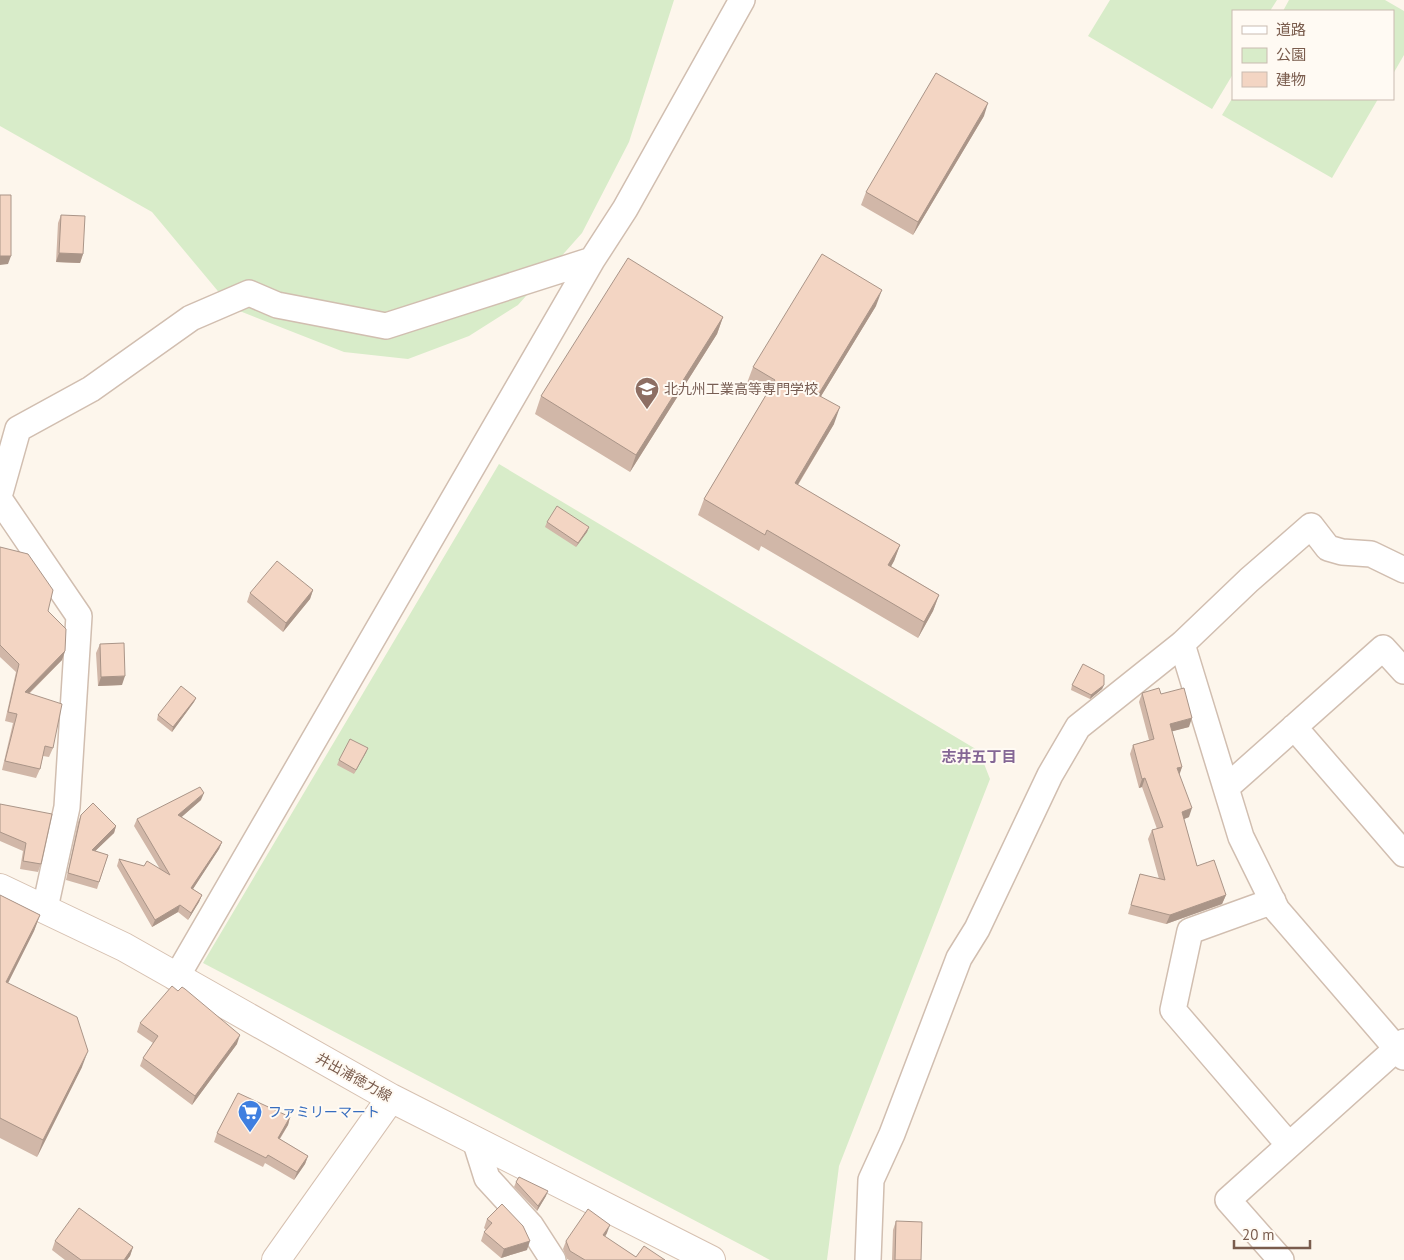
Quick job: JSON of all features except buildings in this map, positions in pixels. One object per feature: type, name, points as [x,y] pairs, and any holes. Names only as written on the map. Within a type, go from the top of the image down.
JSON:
[{"type":"main road","name":"井出浦徳力線","points":[[0,888],[124,947],[391,1098],[711,1260]]},
{"type":"main road","points":[[276,1260],[391,1098]]},
{"type":"street","points":[[176,978],[592,260],[626,210],[742,0]]},
{"type":"street","points":[[0,493],[18,429],[91,388],[191,318],[248,293],[278,305],[386,326],[592,260]]},
{"type":"street","points":[[0,500],[79,616],[67,807],[45,908]]},
{"type":"street","points":[[868,1260],[871,1180],[892,1134],[942,996],[1050,775],[1078,727],[1182,644],[1249,580],[1311,526],[1328,548],[1342,552],[1371,554],[1404,570]]},
{"type":"street","points":[[1182,644],[1227,786],[1241,837],[1277,910],[1402,1049],[1289,1145],[1228,1200],[1281,1260]]},
{"type":"street","points":[[1227,786],[1384,648],[1404,670]]},
{"type":"street","points":[[1294,727],[1404,854]]},
{"type":"street","points":[[1273,901],[1190,931],[1173,1010],[1289,1145]]},
{"type":"street","points":[[475,1140],[487,1178],[531,1226],[553,1260]]},
{"type":"green space","points":[[0,0],[674,0],[629,142],[582,233],[518,305],[469,336],[408,359],[344,352],[232,308],[152,212],[0,126]]},
{"type":"green space","points":[[1110,0],[1277,0],[1271,10],[1232,10],[1232,76],[1212,109],[1088,36]]},
{"type":"green space","points":[[1289,0],[1385,0],[1404,11],[1404,55],[1394,72],[1394,10],[1284,10]]},
{"type":"green space","points":[[1232,99],[1377,100],[1332,178],[1222,115]]},
{"type":"green space","points":[[499,464],[979,751],[990,779],[839,1166],[827,1260],[770,1260],[203,963]]},
{"type":"place","name":"北九州工業高等専門学校","points":[[647,410]]},
{"type":"place","name":"ファミリーマート","points":[[250,1133]]},
{"type":"district","name":"志井五丁目","points":[[979,756]]}]
